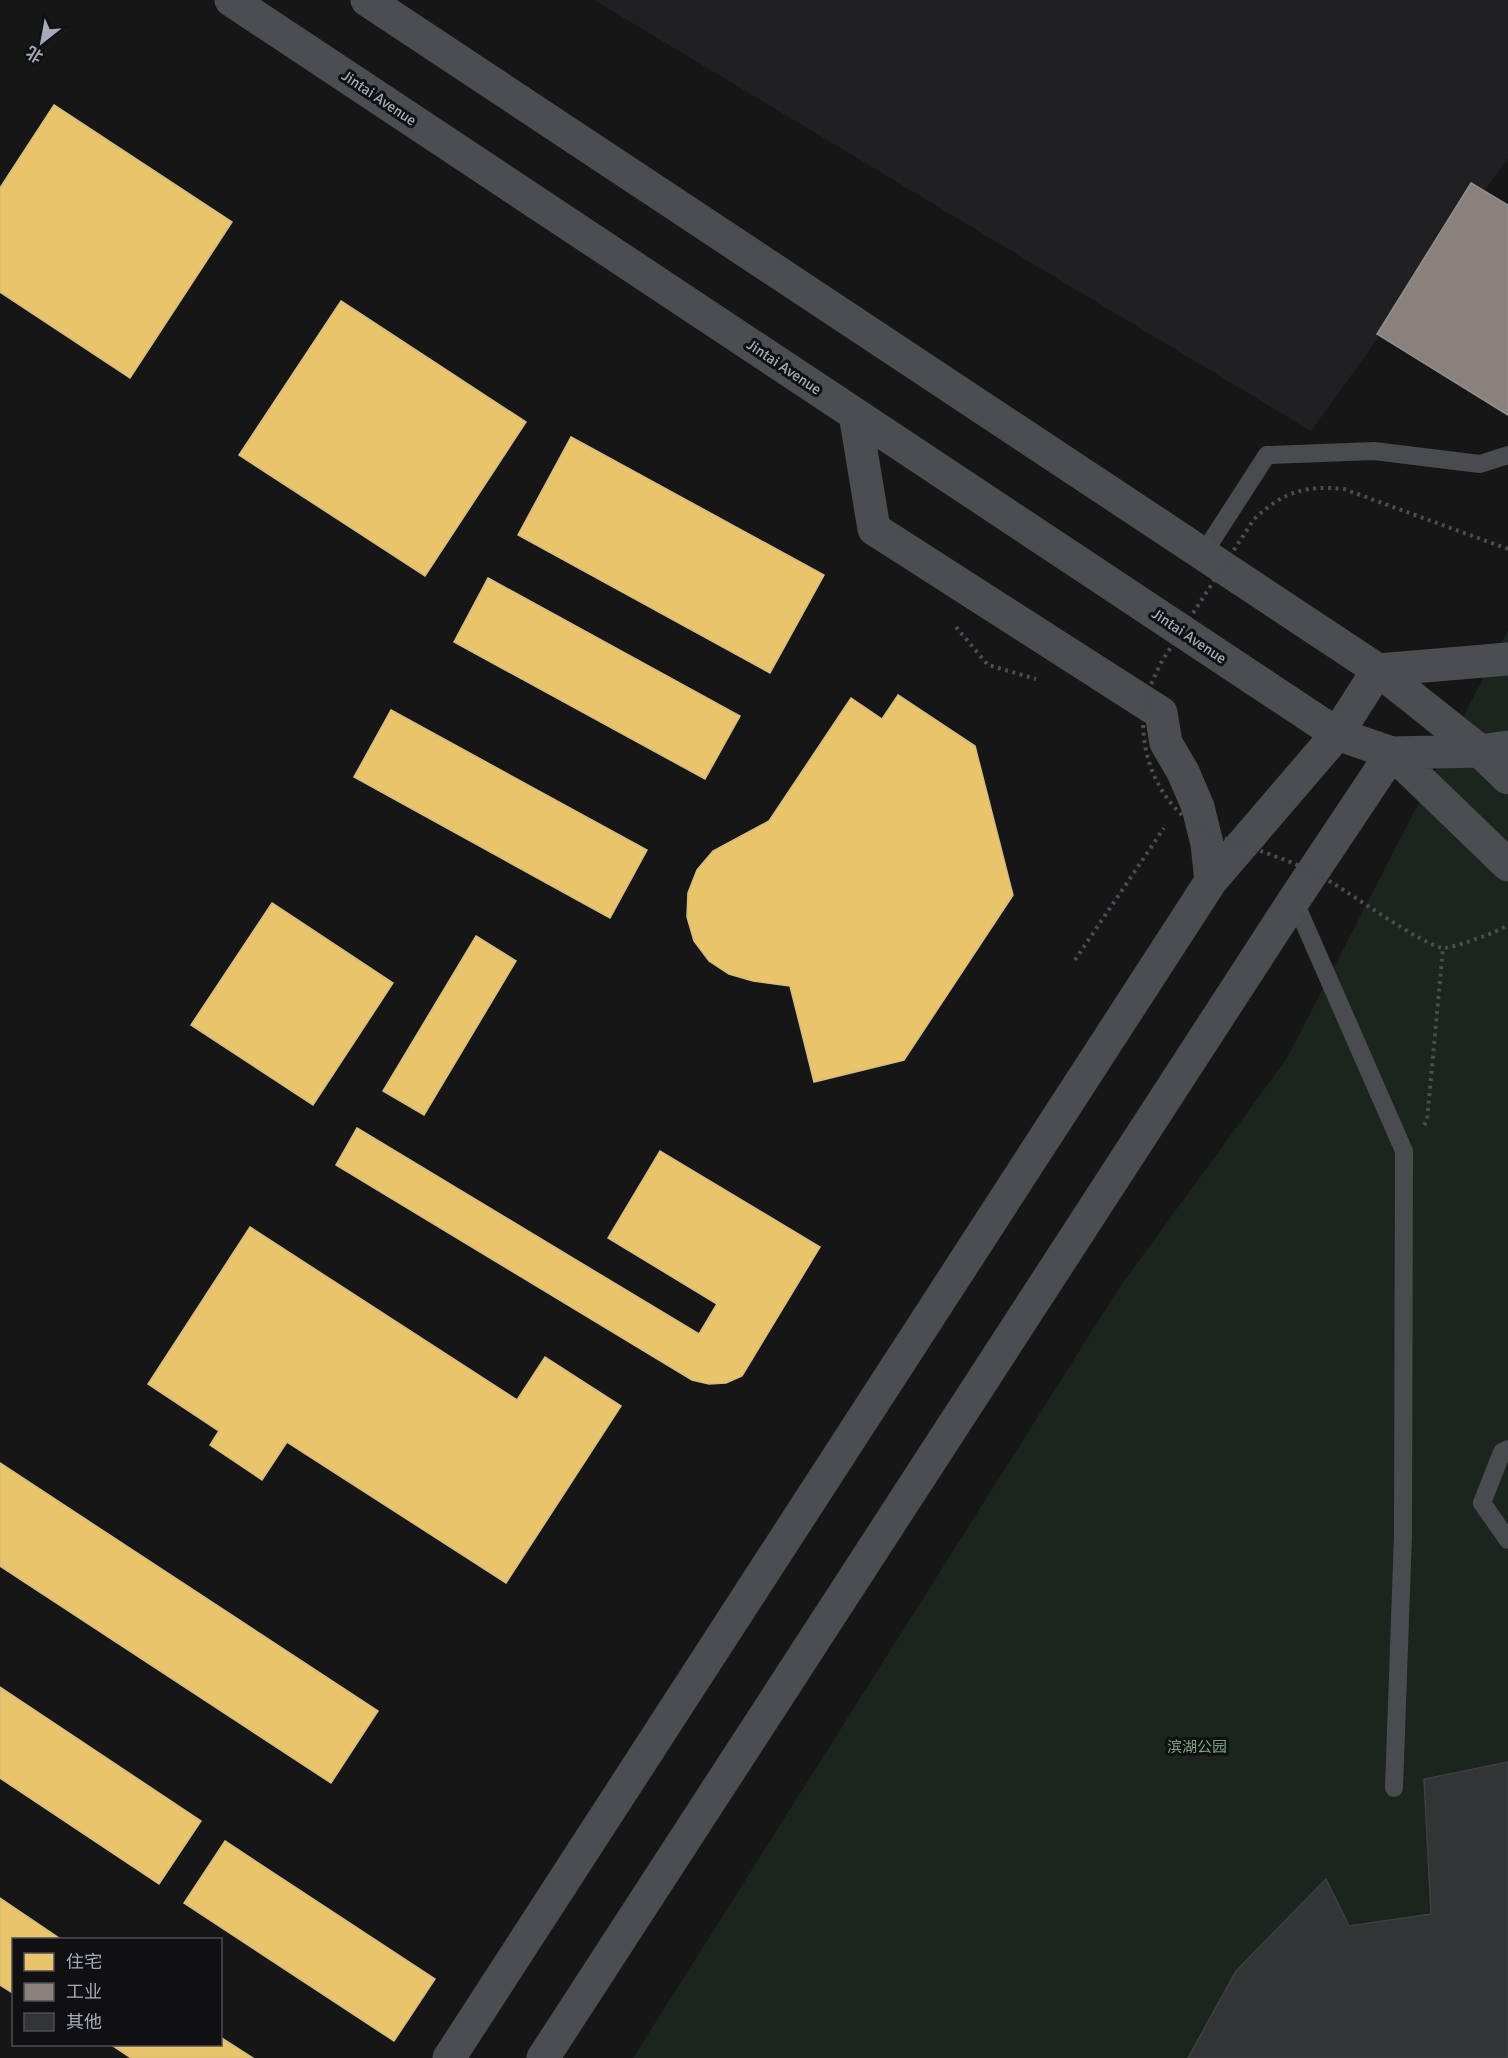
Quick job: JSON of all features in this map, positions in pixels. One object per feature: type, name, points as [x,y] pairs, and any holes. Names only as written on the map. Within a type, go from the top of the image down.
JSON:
[{"type":"main road","name":"Jintai Avenue","points":[[231,0],[1337,734],[1392,753]]},
{"type":"main road","points":[[367,0],[1494,749],[1508,778]]},
{"type":"main road","points":[[855,414],[874,528],[1161,713],[1166,743],[1183,772],[1198,807],[1207,844],[1211,881]]},
{"type":"main road","points":[[1378,670],[1508,659]]},
{"type":"main road","points":[[449,2058],[1211,881],[1337,734],[1378,670]]},
{"type":"main road","points":[[1392,753],[1494,749]]},
{"type":"main road","points":[[1392,753],[1508,865]]},
{"type":"main road","points":[[543,2058],[1294,900],[1392,753]]},
{"type":"lane","points":[[1203,554],[1267,455],[1374,452],[1480,464],[1508,455]]},
{"type":"lane","points":[[1294,900],[1404,1151],[1403,1535],[1394,1788]]},
{"type":"lane","points":[[1508,1449],[1503,1452],[1482,1503],[1508,1540]]},
{"type":"path","points":[[1508,549],[1344,489],[1308,488],[1271,503],[1254,519],[1162,661],[1150,685],[1144,711],[1143,737],[1149,764],[1160,788],[1176,809],[1197,827],[1318,874],[1421,939],[1443,948],[1498,932],[1508,925]]},
{"type":"path","points":[[1075,960],[1176,809]]},
{"type":"path","points":[[1404,1151],[1427,1121],[1443,948]]},
{"type":"shaded area","points":[[594,0],[1508,0],[1508,158],[1311,431]]},
{"type":"green space","name":"滨湖公园","points":[[1508,630],[1508,2058],[633,2058],[1119,1288],[1287,1058]]},
{"type":"building: 住宅","points":[[54,105],[232,222],[130,378],[0,292],[0,188]]},
{"type":"building: 住宅","points":[[341,301],[526,422],[425,576],[239,455]]},
{"type":"building: 住宅","points":[[571,437],[824,575],[770,673],[518,535]]},
{"type":"building: 住宅","points":[[488,578],[740,716],[705,779],[454,642]]},
{"type":"building: 住宅","points":[[898,695],[975,746],[1013,895],[904,1060],[814,1082],[790,986],[753,981],[729,974],[709,961],[694,941],[687,917],[688,893],[697,870],[713,851],[769,821],[851,698],[882,719]]},
{"type":"building: 住宅","points":[[391,710],[647,850],[610,918],[354,777]]},
{"type":"building: 住宅","points":[[272,903],[393,983],[313,1105],[191,1025]]},
{"type":"building: 住宅","points":[[476,936],[516,961],[424,1115],[383,1091]]},
{"type":"building: 住宅","points":[[357,1128],[699,1334],[717,1304],[608,1238],[660,1151],[820,1247],[742,1376],[726,1383],[709,1384],[692,1380],[336,1165]]},
{"type":"building: 住宅","points":[[250,1227],[517,1400],[545,1357],[621,1406],[506,1583],[287,1442],[262,1480],[210,1445],[219,1431],[148,1384]]},
{"type":"building: 住宅","points":[[0,1463],[378,1711],[331,1783],[0,1566]]},
{"type":"building: 住宅","points":[[0,1687],[201,1821],[159,1884],[0,1778]]},
{"type":"building: 住宅","points":[[225,1841],[435,1979],[394,2041],[184,1903]]},
{"type":"building: 住宅","points":[[0,1898],[59,1938],[12,1938],[12,1993],[0,1985]]},
{"type":"building: 住宅","points":[[222,2038],[253,2058],[131,2058],[113,2046],[222,2046]]},
{"type":"building: 工业","points":[[1471,183],[1508,205],[1508,415],[1377,334]]},
{"type":"building: 其他","points":[[1508,1762],[1508,2058],[1188,2058],[1236,1971],[1326,1879],[1349,1926],[1431,1914],[1424,1779]]}]
